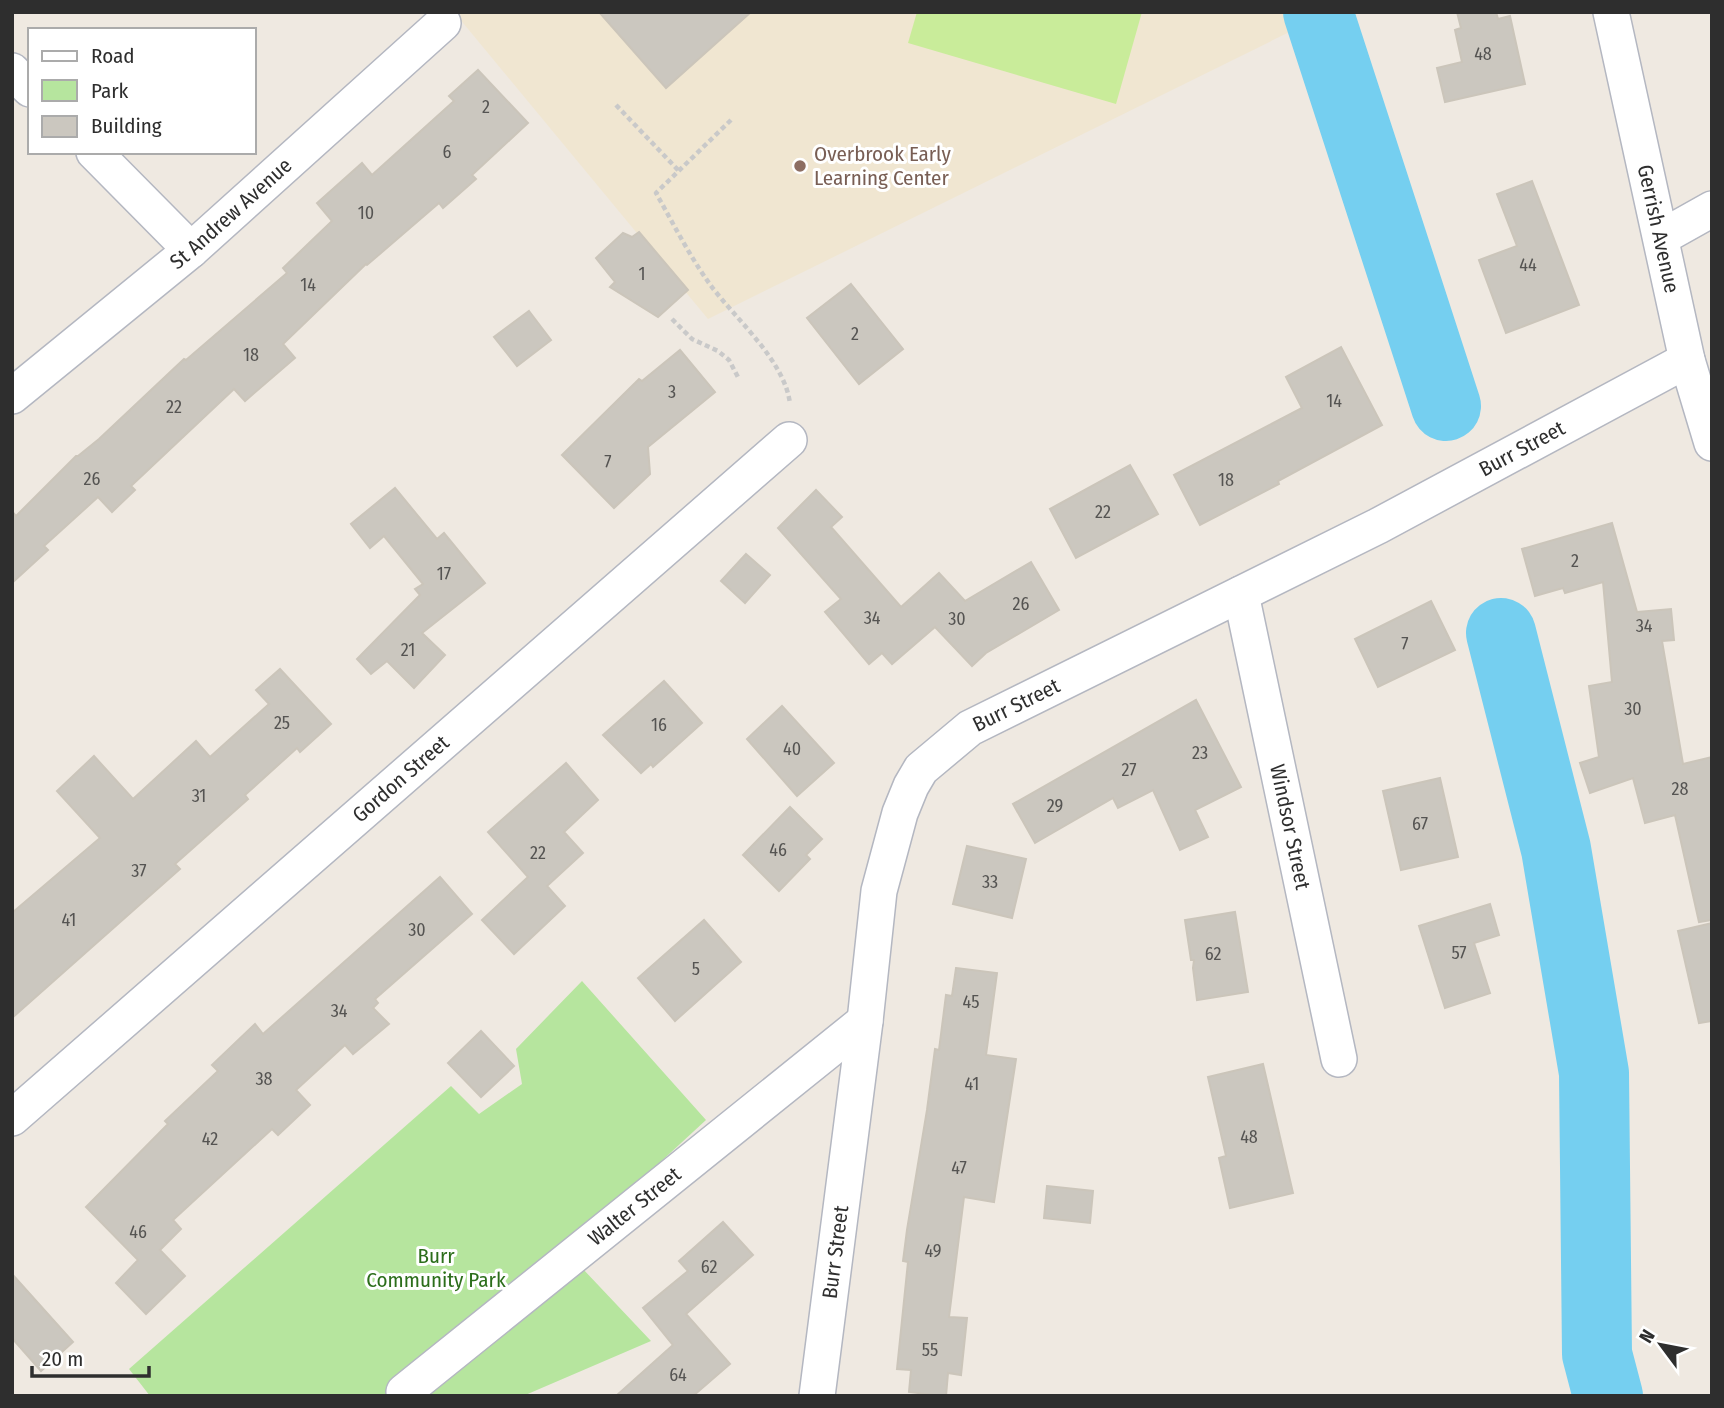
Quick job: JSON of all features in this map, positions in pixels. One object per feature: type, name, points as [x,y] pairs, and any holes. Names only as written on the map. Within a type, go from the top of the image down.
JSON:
[{"type":"street","name":"Gerrish Avenue","points":[[1611,12],[1687,359],[1712,443]]},
{"type":"street","name":"St Andrew Avenue","points":[[12,396],[191,250],[443,23]]},
{"type":"street","points":[[12,71],[28,87]]},
{"type":"street","points":[[96,154],[191,250]]},
{"type":"street","points":[[1662,237],[1712,209]]},
{"type":"street","name":"Burr Street","points":[[817,1396],[879,891],[900,813],[921,769],[970,728],[1378,526],[1687,359]]},
{"type":"street","name":"Gordon Street","points":[[12,1118],[789,440]]},
{"type":"street","name":"Windsor Street","points":[[1241,594],[1339,1059]]},
{"type":"street","name":"Walter Street","points":[[404,1392],[865,1021]]},
{"type":"path","points":[[616,105],[679,171]]},
{"type":"path","points":[[730,120],[656,193],[709,283],[784,382],[790,401],[789,440]]},
{"type":"path","points":[[672,319],[692,339],[718,351],[729,360],[739,379]]},
{"type":"shaded area","name":"Overbrook Early Learning Center","points":[[454,12],[1330,12],[708,319]]},
{"type":"green space","points":[[917,12],[1142,12],[1116,104],[908,43]]},
{"type":"green space","name":"Burr Community Park","points":[[582,981],[706,1120],[565,1250],[651,1341],[523,1396],[150,1396],[129,1369],[451,1086],[479,1114],[522,1084],[516,1049]]},
{"type":"building","points":[[599,12],[751,12],[666,88]]},
{"type":"building","points":[[1457,12],[1496,12],[1498,19],[1510,16],[1525,84],[1445,102],[1437,68],[1462,62],[1455,30],[1461,28]]},
{"type":"building","points":[[478,70],[528,123],[472,175],[476,179],[443,208],[439,203],[366,264],[283,344],[295,358],[245,401],[234,389],[131,486],[135,490],[112,512],[98,497],[44,546],[48,550],[12,583],[12,511],[16,516],[76,456],[99,439],[184,359],[287,273],[283,268],[332,221],[317,203],[362,163],[372,175],[454,101],[449,96]]},
{"type":"building","points":[[1532,181],[1579,305],[1506,333],[1479,260],[1517,246],[1497,194]]},
{"type":"building","points":[[639,232],[688,290],[658,317],[610,287],[615,282],[596,258],[623,233],[632,237]]},
{"type":"building","points":[[851,284],[903,349],[859,384],[807,318]]},
{"type":"building","points":[[529,311],[551,340],[517,366],[494,337]]},
{"type":"building","points":[[1341,347],[1382,425],[1278,481],[1279,484],[1200,525],[1174,475],[1302,408],[1286,377]]},
{"type":"building","points":[[680,350],[715,392],[648,447],[650,474],[614,508],[562,455],[639,379],[642,381]]},
{"type":"building","points":[[1130,465],[1158,514],[1076,558],[1050,509]]},
{"type":"building","points":[[395,488],[437,539],[444,533],[485,583],[422,633],[445,655],[414,688],[387,661],[371,674],[357,659],[420,595],[415,589],[423,584],[384,536],[370,548],[351,524]]},
{"type":"building","points":[[816,490],[842,517],[831,527],[901,607],[939,573],[965,601],[1031,562],[1059,610],[986,653],[972,666],[935,627],[892,664],[882,653],[869,664],[825,612],[841,599],[778,528]]},
{"type":"building","points":[[1612,523],[1637,612],[1671,609],[1674,640],[1662,641],[1683,764],[1712,757],[1712,920],[1699,922],[1675,815],[1645,823],[1633,778],[1590,793],[1580,763],[1599,757],[1589,686],[1612,682],[1603,582],[1565,593],[1563,588],[1535,596],[1522,549]]},
{"type":"building","points":[[746,554],[770,575],[745,603],[721,581]]},
{"type":"building","points":[[1431,601],[1455,650],[1378,687],[1355,639]]},
{"type":"building","points":[[280,669],[331,724],[300,752],[297,748],[245,795],[248,799],[175,864],[180,869],[12,1018],[12,913],[100,838],[57,791],[94,756],[133,799],[196,741],[210,757],[269,704],[256,690]]},
{"type":"building","points":[[664,681],[702,723],[653,767],[651,764],[641,773],[603,735]]},
{"type":"building","points":[[1196,700],[1241,787],[1195,810],[1208,837],[1180,850],[1153,790],[1118,808],[1113,798],[1035,843],[1013,804]]},
{"type":"building","points":[[782,706],[834,763],[797,796],[747,739]]},
{"type":"building","points":[[566,763],[598,800],[564,832],[583,853],[547,886],[565,906],[514,954],[482,920],[528,877],[488,832]]},
{"type":"building","points":[[1440,778],[1458,857],[1401,870],[1383,791]]},
{"type":"building","points":[[790,807],[822,839],[806,855],[810,859],[779,891],[743,855]]},
{"type":"building","points":[[967,846],[1026,859],[1012,918],[953,904]]},
{"type":"building","points":[[440,877],[472,914],[375,999],[378,1003],[373,1008],[389,1024],[353,1054],[345,1045],[296,1090],[310,1105],[278,1135],[272,1129],[173,1220],[181,1229],[160,1250],[185,1276],[146,1314],[116,1283],[138,1260],[86,1207],[168,1124],[165,1121],[218,1071],[212,1065],[255,1024],[263,1034]]},
{"type":"building","points":[[1490,904],[1499,935],[1474,943],[1490,993],[1445,1008],[1419,926]]},
{"type":"building","points":[[1235,912],[1248,992],[1197,1000],[1194,960],[1191,960],[1185,920]]},
{"type":"building","points":[[704,920],[741,962],[675,1021],[638,978]]},
{"type":"building","points":[[1712,923],[1712,1021],[1699,1023],[1678,931]]},
{"type":"building","points":[[956,968],[997,973],[986,1055],[1016,1059],[994,1202],[964,1197],[949,1317],[967,1318],[961,1375],[948,1373],[946,1396],[941,1396],[909,1392],[911,1370],[897,1369],[908,1262],[903,1261],[907,1230],[935,1049],[939,1050],[946,995],[952,996]]},
{"type":"building","points":[[481,1031],[514,1066],[481,1097],[448,1063]]},
{"type":"building","points":[[1263,1064],[1293,1193],[1230,1208],[1219,1158],[1226,1156],[1208,1077]]},
{"type":"building","points":[[1047,1186],[1093,1191],[1090,1223],[1044,1218]]},
{"type":"building","points":[[723,1222],[753,1255],[686,1314],[730,1364],[693,1396],[616,1396],[673,1345],[643,1308],[688,1271],[679,1261]]},
{"type":"building","points":[[12,1274],[73,1342],[41,1371],[12,1338]]},
{"type":"waterway","points":[[1318,12],[1446,406]]},
{"type":"waterway","points":[[1501,633],[1556,849],[1594,1073],[1597,1354],[1608,1396]]},
{"type":"place","name":"Overbrook Early Learning Center","points":[[800,166]]}]
